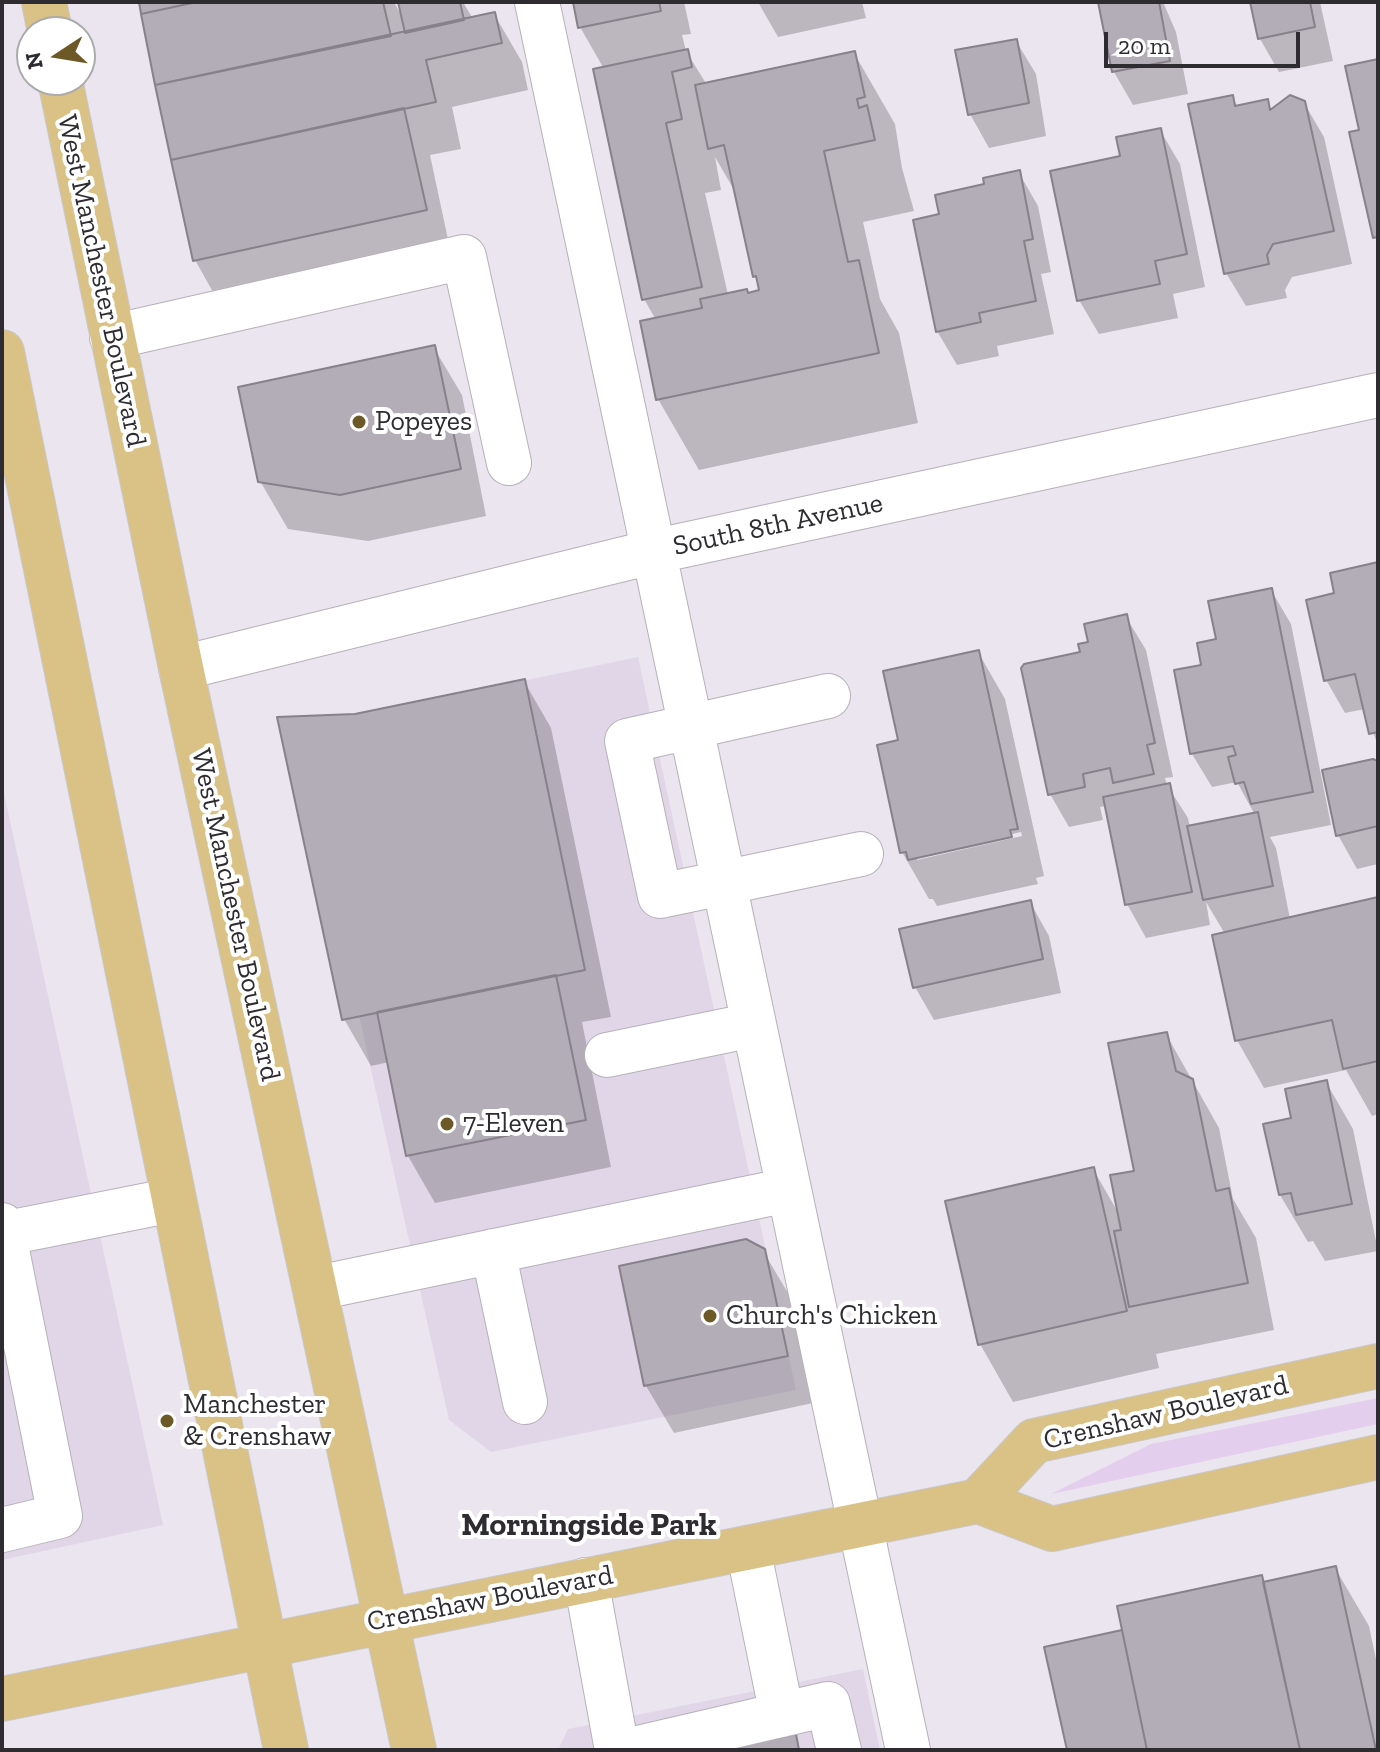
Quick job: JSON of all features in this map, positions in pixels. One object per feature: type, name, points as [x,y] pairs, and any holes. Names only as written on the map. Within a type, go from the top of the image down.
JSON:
[{"type":"main road","name":"West Manchester Boulevard","points":[[63,96],[181,668],[317,1288],[414,1750]]},
{"type":"main road","points":[[2,352],[10,433],[286,1750]]},
{"type":"main road","name":"Crenshaw Boulevard","points":[[2,1699],[978,1501],[1034,1441],[1378,1366]]},
{"type":"main road","points":[[978,1501],[1052,1529],[1378,1457]]},
{"type":"street","points":[[537,2],[908,1750]]},
{"type":"street","points":[[112,337],[464,257],[509,463]]},
{"type":"street","name":"South 8th Avenue","points":[[181,668],[652,552],[1378,395]]},
{"type":"street","points":[[828,696],[627,741],[630,757],[660,896],[861,854]]},
{"type":"street","points":[[607,1055],[753,1025]]},
{"type":"street","points":[[317,1288],[788,1190]]},
{"type":"street","points":[[2,1530],[60,1516],[3,1231],[173,1200]]},
{"type":"street","points":[[493,1251],[525,1402]]},
{"type":"street","points":[[748,1548],[782,1715]]},
{"type":"street","points":[[586,1580],[617,1750]]},
{"type":"street","points":[[630,1750],[828,1704],[839,1750]]},
{"type":"shaded area","points":[[638,657],[796,1390],[491,1452],[449,1420],[295,728]]},
{"type":"shaded area","points":[[2,784],[163,1525],[2,1560]]},
{"type":"shaded area","points":[[1378,1398],[1378,1424],[1051,1494],[1151,1444]]},
{"type":"shaded area","points":[[863,1669],[880,1750],[558,1750],[568,1729]]},
{"type":"building","points":[[139,2],[197,2],[141,14]]},
{"type":"building","points":[[197,2],[383,2],[391,36],[155,85],[141,14]]},
{"type":"building","points":[[398,2],[460,2],[464,20],[405,33]]},
{"type":"building","points":[[573,2],[659,2],[661,11],[578,28]]},
{"type":"building","points":[[1098,2],[1159,2],[1170,61],[1112,72]]},
{"type":"building","points":[[1250,2],[1310,2],[1315,27],[1258,39]]},
{"type":"building","points":[[495,12],[502,43],[426,60],[436,102],[171,160],[155,85]]},
{"type":"building","points":[[1017,39],[1029,103],[968,115],[955,50]]},
{"type":"building","points":[[688,49],[692,67],[672,72],[682,119],[666,123],[702,287],[642,300],[593,69]]},
{"type":"building","points":[[855,51],[865,97],[857,99],[859,108],[867,105],[875,140],[824,151],[848,262],[859,260],[879,353],[656,400],[640,321],[702,308],[700,299],[747,289],[748,293],[759,290],[756,276],[753,277],[724,145],[708,149],[695,85]]},
{"type":"building","points":[[1378,59],[1378,237],[1373,238],[1349,132],[1359,130],[1345,66]]},
{"type":"building","points":[[1233,95],[1235,106],[1268,99],[1270,110],[1290,95],[1305,101],[1334,231],[1273,244],[1267,255],[1269,264],[1224,274],[1188,104]]},
{"type":"building","points":[[404,108],[427,210],[193,261],[171,160]]},
{"type":"building","points":[[1161,128],[1187,254],[1155,261],[1160,284],[1077,301],[1050,171],[1120,156],[1116,137]]},
{"type":"building","points":[[1020,170],[1033,239],[1024,241],[1036,301],[979,313],[981,322],[936,332],[913,220],[939,214],[935,195],[984,184],[983,178]]},
{"type":"building","points":[[435,345],[461,469],[340,495],[258,482],[238,387]]},
{"type":"building","points":[[1378,562],[1378,732],[1369,734],[1355,674],[1324,681],[1306,600],[1334,593],[1330,573]]},
{"type":"building","points":[[1272,588],[1313,792],[1251,804],[1244,782],[1235,784],[1228,757],[1236,755],[1233,746],[1190,754],[1174,670],[1201,665],[1197,643],[1216,639],[1208,601]]},
{"type":"building","points":[[1127,614],[1155,743],[1147,745],[1154,774],[1113,783],[1110,768],[1083,774],[1085,787],[1048,795],[1021,668],[1024,664],[1080,652],[1078,644],[1088,642],[1084,624]]},
{"type":"building","points":[[979,650],[1018,829],[1010,830],[1012,837],[908,860],[906,852],[900,853],[877,745],[898,740],[883,671]]},
{"type":"building","points":[[525,679],[585,970],[342,1020],[277,717],[355,714]]},
{"type":"building","points":[[1373,759],[1378,761],[1378,826],[1336,836],[1322,770]]},
{"type":"building","points":[[1170,783],[1192,892],[1125,905],[1103,797]]},
{"type":"building","points":[[1258,812],[1273,886],[1203,900],[1187,826]]},
{"type":"building","points":[[1378,897],[1378,1061],[1343,1069],[1332,1020],[1235,1041],[1212,935]]},
{"type":"building","points":[[1031,900],[1043,959],[913,988],[899,929]]},
{"type":"building","points":[[556,975],[586,1120],[406,1156],[377,1012]]},
{"type":"building","points":[[1167,1032],[1176,1071],[1193,1079],[1216,1191],[1229,1188],[1248,1283],[1129,1307],[1114,1231],[1121,1230],[1110,1175],[1134,1171],[1108,1043]]},
{"type":"building","points":[[1327,1080],[1352,1204],[1296,1215],[1291,1193],[1279,1195],[1263,1124],[1291,1118],[1285,1089]]},
{"type":"building","points":[[1094,1167],[1127,1311],[978,1345],[945,1201]]},
{"type":"building","points":[[746,1239],[765,1249],[788,1356],[644,1386],[619,1266]]},
{"type":"building","points":[[1336,1566],[1376,1750],[1300,1750],[1263,1582]]},
{"type":"building","points":[[1262,1575],[1300,1750],[1147,1750],[1117,1606]]},
{"type":"building","points":[[1122,1630],[1147,1750],[1067,1750],[1044,1647]]},
{"type":"building","points":[[796,1734],[799,1750],[723,1750]]},
{"type":"place","name":"Popeyes","points":[[359,422]]},
{"type":"place","name":"7-Eleven","points":[[447,1124]]},
{"type":"place","name":"Church's Chicken","points":[[710,1316]]},
{"type":"place","name":"Manchester & Crenshaw","points":[[167,1421]]},
{"type":"district","name":"Morningside Park","points":[[589,1526]]}]
